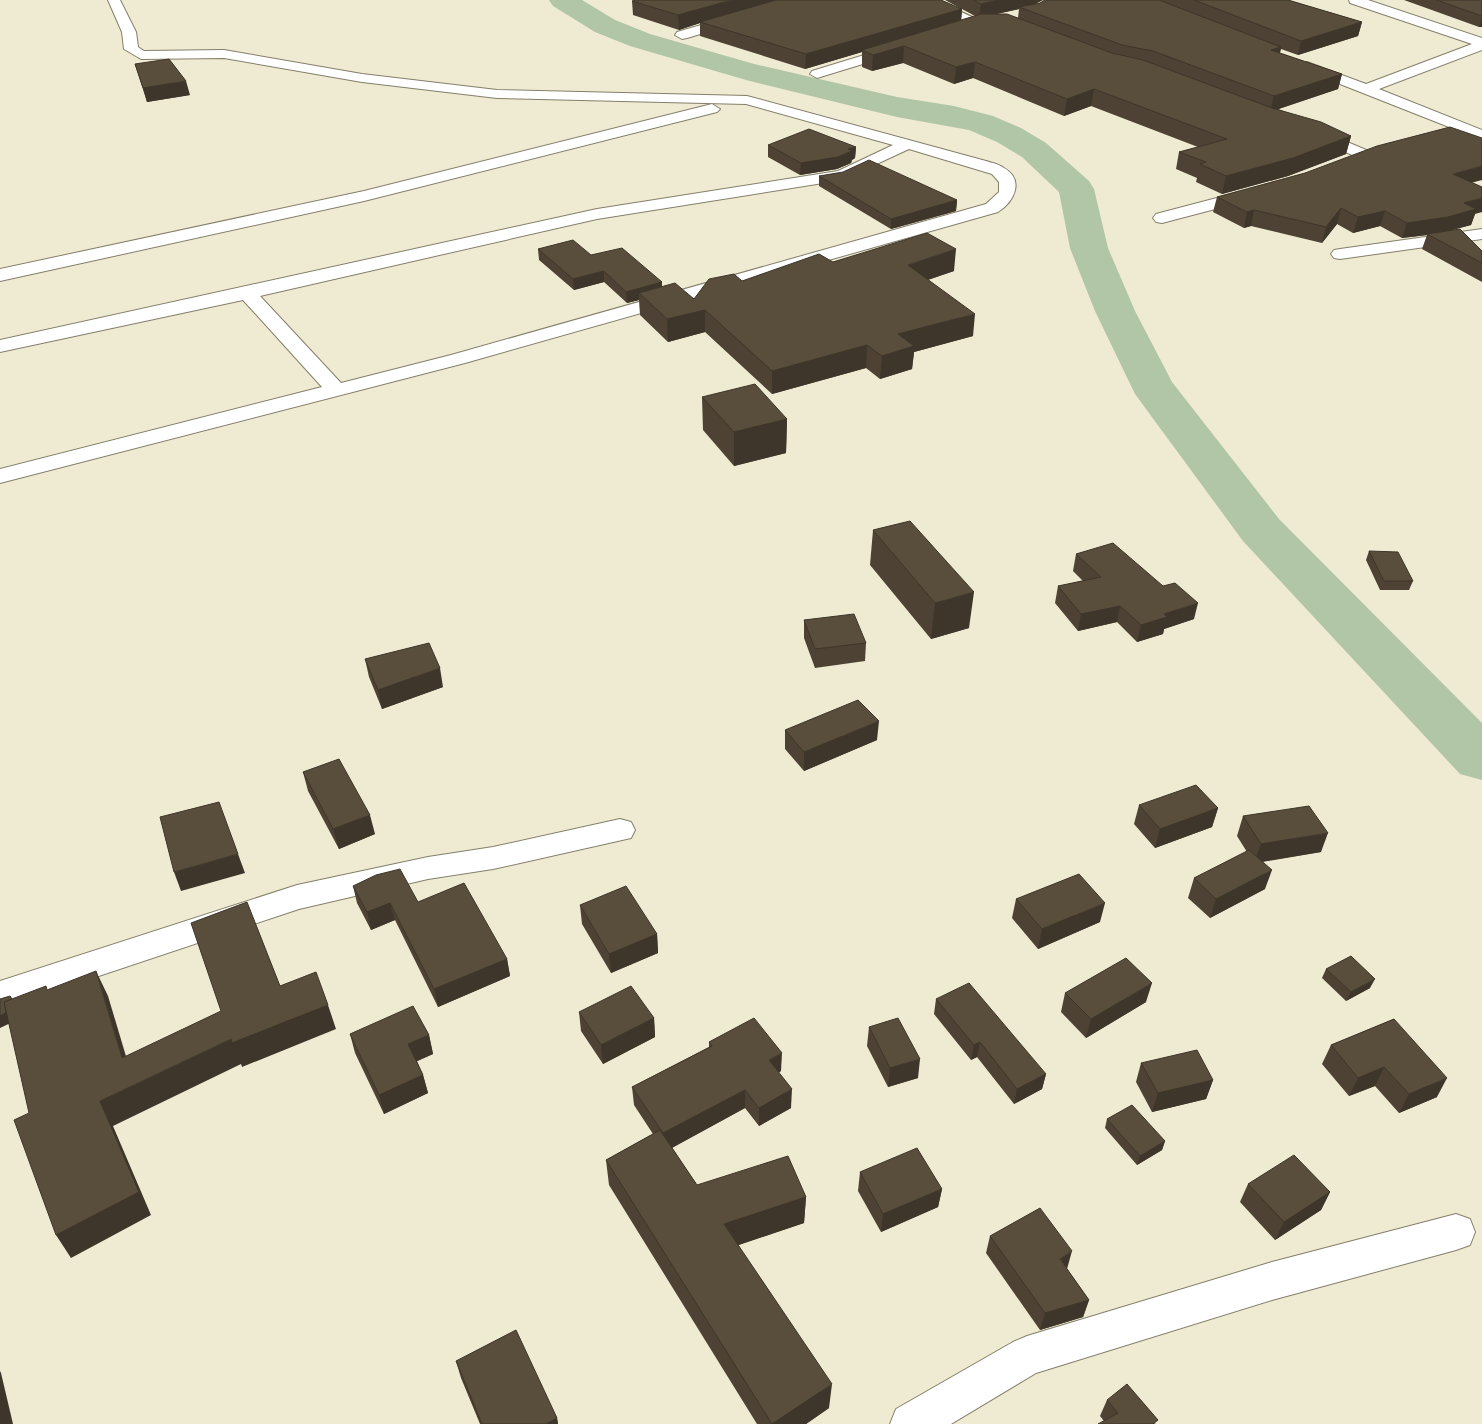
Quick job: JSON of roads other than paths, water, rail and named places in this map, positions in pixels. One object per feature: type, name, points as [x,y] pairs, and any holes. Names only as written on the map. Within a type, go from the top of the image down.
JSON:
[{"type":"street","points":[[0,476],[458,359],[992,208],[1002,203],[1007,195],[1008,184],[1000,173],[980,164],[747,100],[497,94],[362,78],[224,54],[141,55],[131,49],[129,32],[114,0]]},
{"type":"street","points":[[682,35],[801,0]]},
{"type":"street","points":[[933,0],[945,9],[978,24]]},
{"type":"street","points":[[1355,0],[1482,44]]},
{"type":"street","points":[[954,32],[978,24],[1014,21]]},
{"type":"street","points":[[1368,89],[1482,44]]},
{"type":"street","points":[[818,74],[908,46]]},
{"type":"street","points":[[1294,61],[1479,131]]},
{"type":"street","points":[[0,274],[364,196],[747,100]]},
{"type":"street","points":[[1298,128],[1372,153],[1343,164]]},
{"type":"street","points":[[1444,135],[1479,131]]},
{"type":"street","points":[[0,346],[247,293],[597,214],[842,175],[909,144]]},
{"type":"street","points":[[1162,218],[1267,190]]},
{"type":"street","points":[[1340,254],[1482,234]]},
{"type":"street","points":[[247,293],[336,390]]},
{"type":"street","points":[[0,995],[297,897],[428,868],[493,858],[620,830]]},
{"type":"street","points":[[911,1424],[1027,1356],[1272,1281],[1456,1232]]},
{"type":"waterway","points":[[563,0],[605,26],[640,40],[746,71],[897,107],[954,116],[981,123],[1009,135],[1034,150],[1076,189],[1089,248],[1115,311],[1151,385],[1261,530],[1482,759]]}]
